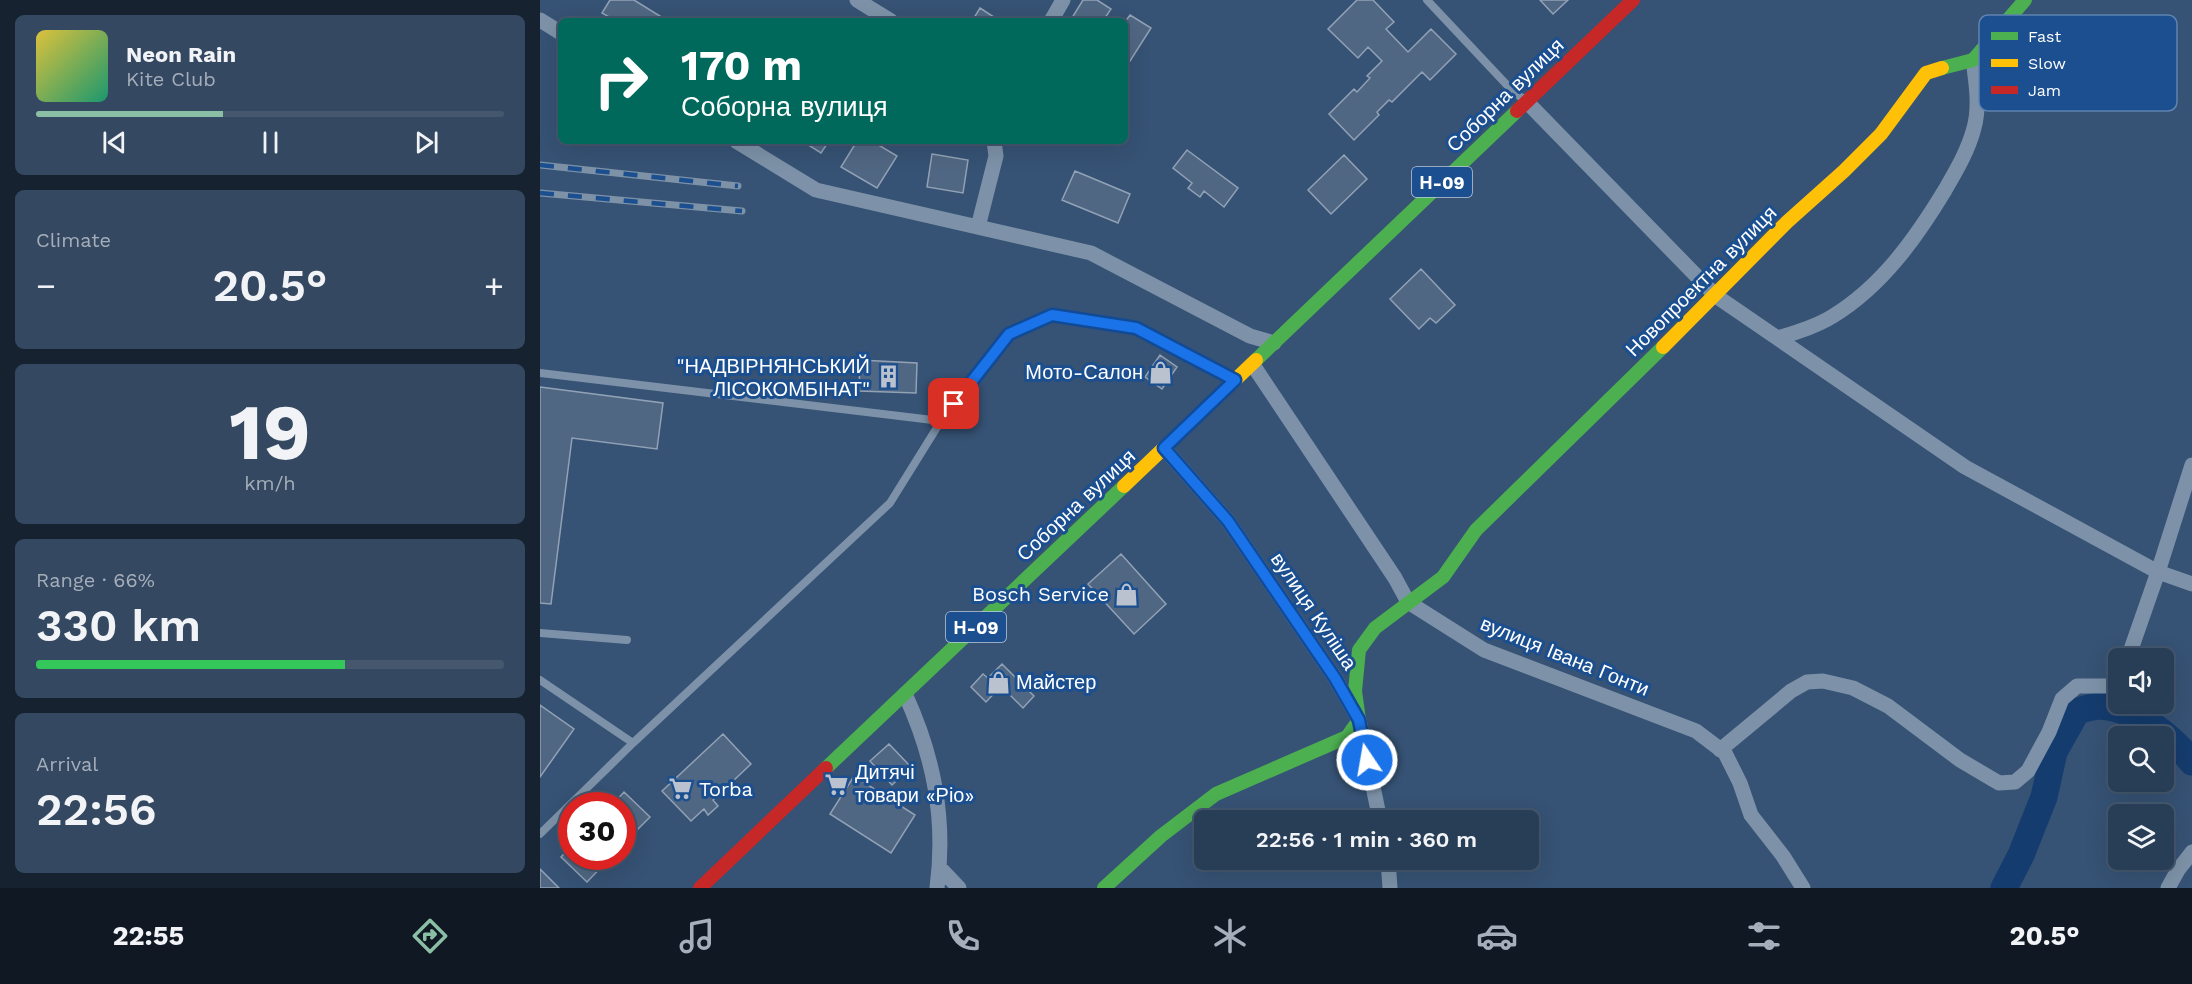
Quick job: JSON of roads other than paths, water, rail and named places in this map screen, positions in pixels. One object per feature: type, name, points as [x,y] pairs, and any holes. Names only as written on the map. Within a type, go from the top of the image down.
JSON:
[{"type":"street","points":[[857,0],[886,18]]},
{"type":"street","points":[[1053,18],[1063,0]]},
{"type":"street","name":"Соборна вулиця","points":[[700,888],[1253,365],[1633,0]]},
{"type":"street","points":[[2012,15],[2025,0]]},
{"type":"street","points":[[540,20],[558,31]]},
{"type":"street","points":[[1778,339],[1831,318],[1851,304],[1904,252],[1922,227],[1962,162],[1975,127],[1977,90],[1973,60],[1979,53]]},
{"type":"street","name":"Новопроектна вулиця","points":[[1359,720],[1354,691],[1359,650],[1375,628],[1443,577],[1476,530],[1716,296],[1787,222],[1881,134],[1926,73],[1973,60]]},
{"type":"street","points":[[1526,101],[1716,296],[1965,467],[2158,572],[2192,584]]},
{"type":"street","points":[[741,144],[816,190],[1091,253],[1250,336],[1274,343]]},
{"type":"street","points":[[978,227],[996,156],[994,144]]},
{"type":"street","name":"вулиця Івана Гонти","points":[[1253,365],[1395,578],[1408,602],[1484,650],[1696,731],[1725,753],[1740,783],[1751,815],[1783,856],[1803,888]]},
{"type":"street","name":"вулиця Куліша","points":[[1164,448],[1228,521],[1335,678],[1359,720],[1378,810]]},
{"type":"street","points":[[2131,648],[2192,465]]},
{"type":"street","points":[[1720,750],[1791,691],[1807,682],[1823,681],[1853,688],[1888,706],[1960,760],[1999,783],[2015,782],[2028,771],[2049,732],[2062,699],[2077,686],[2108,686]]},
{"type":"street","points":[[905,694],[931,764],[939,810],[940,868],[937,888]]},
{"type":"street","points":[[1104,888],[1161,836],[1216,794],[1347,737],[1359,720]]},
{"type":"street","points":[[2168,888],[2192,852]]},
{"type":"street","points":[[940,868],[958,888]]},
{"type":"street","points":[[1388,870],[1389,888]]},
{"type":"lane","points":[[1427,0],[1506,84],[1526,101]]},
{"type":"lane","points":[[540,834],[633,743],[890,503],[940,421],[1009,334],[1052,315],[1136,328],[1235,380]]},
{"type":"lane","points":[[540,373],[940,421]]},
{"type":"lane","points":[[540,633],[627,640]]},
{"type":"lane","points":[[540,680],[633,743]]},
{"type":"waterway","points":[[2004,888],[2021,855],[2044,797],[2054,752],[2077,711],[2101,706],[2127,712],[2163,733],[2192,762]]},
{"type":"railway","points":[[540,165],[738,186]]},
{"type":"railway","points":[[540,193],[742,211]]},
{"type":"place","name":"Мото-Салон","points":[[1161,372]]},
{"type":"place","name":"\"НАДВІРНЯНСЬКИЙ ЛІСОКОМБІНАТ\"","points":[[888,377]]},
{"type":"place","name":"Bosch Service","points":[[1127,594]]},
{"type":"place","name":"Майстер","points":[[998,682]]},
{"type":"place","name":"Дитячі товари «Ріо»","points":[[837,784]]},
{"type":"place","name":"Torba","points":[[681,789]]}]
